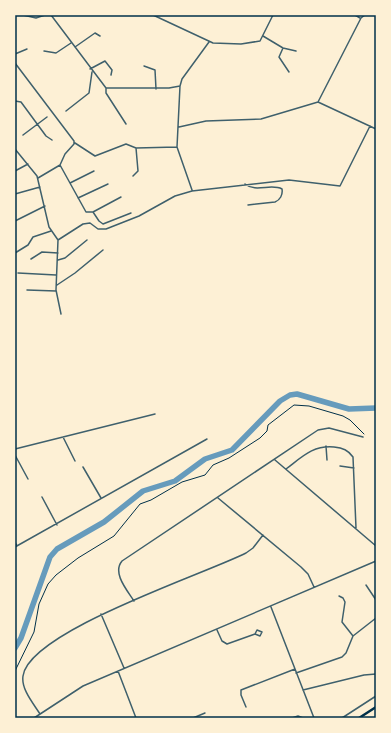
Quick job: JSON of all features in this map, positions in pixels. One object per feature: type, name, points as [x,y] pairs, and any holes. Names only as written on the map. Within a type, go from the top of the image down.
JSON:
[{"type":"main road","points":[[359,718],[376,707]]},
{"type":"street","points":[[23,15],[36,18],[45,15]]},
{"type":"street","points":[[51,15],[92,72],[106,88],[106,93],[126,124]]},
{"type":"street","points":[[153,15],[209,42],[234,44],[258,43],[273,15]]},
{"type":"street","points":[[355,15],[361,18]]},
{"type":"street","points":[[318,102],[361,18],[365,15]]},
{"type":"street","points":[[74,47],[96,33],[100,36]]},
{"type":"street","points":[[263,36],[283,48],[296,51]]},
{"type":"street","points":[[44,51],[56,53],[71,42]]},
{"type":"street","points":[[192,191],[177,147],[180,86],[182,79],[209,42]]},
{"type":"street","points":[[283,48],[280,57],[289,72]]},
{"type":"street","points":[[15,54],[27,49]]},
{"type":"street","points":[[90,69],[105,61],[112,70],[111,75]]},
{"type":"street","points":[[15,64],[75,143],[95,156],[126,144],[136,148],[177,147]]},
{"type":"street","points":[[144,66],[155,70],[156,89]]},
{"type":"street","points":[[66,112],[89,93],[92,72]]},
{"type":"street","points":[[106,88],[156,89],[180,86]]},
{"type":"street","points":[[15,101],[21,102],[46,136],[52,140]]},
{"type":"street","points":[[179,127],[206,121],[261,119],[318,102],[376,129]]},
{"type":"street","points":[[23,135],[47,117]]},
{"type":"street","points":[[58,240],[88,222],[98,229],[106,229],[140,216],[175,196],[192,191],[245,184],[295,180],[340,186],[370,126]]},
{"type":"street","points":[[38,178],[60,165],[65,154],[75,143]]},
{"type":"street","points":[[133,176],[138,171],[136,148]]},
{"type":"street","points":[[15,149],[38,178],[51,231],[58,240],[56,291],[60,314]]},
{"type":"street","points":[[15,171],[28,164]]},
{"type":"street","points":[[60,165],[85,211],[92,212],[121,197]]},
{"type":"street","points":[[70,183],[94,171]]},
{"type":"street","points":[[78,198],[108,184]]},
{"type":"street","points":[[245,184],[251,187],[278,187],[282,189],[281,196],[275,202],[248,205]]},
{"type":"street","points":[[15,194],[40,187]]},
{"type":"street","points":[[15,221],[45,206]]},
{"type":"street","points":[[92,212],[103,224],[131,213]]},
{"type":"street","points":[[15,253],[28,245],[33,237],[51,231]]},
{"type":"street","points":[[57,260],[65,258],[87,240]]},
{"type":"street","points":[[56,285],[75,273],[103,250]]},
{"type":"street","points":[[31,259],[42,252],[58,254]]},
{"type":"street","points":[[18,273],[56,275]]},
{"type":"street","points":[[27,290],[56,291]]},
{"type":"street","points":[[15,449],[155,414]]},
{"type":"street","points":[[134,601],[118,573],[120,563],[322,428],[364,436]]},
{"type":"street","points":[[63,436],[75,461]]},
{"type":"street","points":[[15,542],[16,547],[207,439]]},
{"type":"street","points":[[286,469],[317,447],[326,446],[348,451],[353,457],[356,528]]},
{"type":"street","points":[[326,446],[327,460]]},
{"type":"street","points":[[15,455],[28,479]]},
{"type":"street","points":[[275,460],[376,546]]},
{"type":"street","points":[[83,466],[101,498]]},
{"type":"street","points":[[340,466],[354,468]]},
{"type":"street","points":[[42,496],[57,524]]},
{"type":"street","points":[[218,498],[263,534],[304,570],[314,588]]},
{"type":"street","points":[[40,714],[23,686],[25,669],[38,654],[57,639],[101,614],[242,555],[253,548],[263,534]]},
{"type":"street","points":[[34,718],[83,686],[376,561]]},
{"type":"street","points":[[366,585],[376,600]]},
{"type":"street","points":[[339,596],[343,598],[345,602],[342,622],[353,636]]},
{"type":"street","points":[[271,607],[314,718]]},
{"type":"street","points":[[101,614],[124,668]]},
{"type":"street","points":[[296,673],[342,657],[346,652],[353,636],[376,618]]},
{"type":"street","points":[[217,630],[222,641],[227,644],[255,634]]},
{"type":"street","points":[[246,707],[241,695],[241,690],[295,669]]},
{"type":"street","points":[[118,671],[136,718]]},
{"type":"street","points":[[303,690],[364,675],[376,674]]},
{"type":"street","points":[[342,718],[376,696]]},
{"type":"street","points":[[193,718],[204,713]]},
{"type":"street","points":[[292,718],[298,716],[303,718]]},
{"type":"path","points":[[15,671],[34,632],[39,604],[48,584],[56,575],[82,555],[114,536],[140,504],[151,500],[182,482],[200,475],[206,475],[213,465],[229,458],[260,438],[267,431],[268,425],[294,405],[309,406],[343,416],[350,420],[364,436]]},
{"type":"waterway","points":[[15,648],[21,638],[50,557],[57,549],[104,522],[143,491],[175,481],[205,459],[232,450],[280,401],[290,395],[297,394],[349,409],[376,408]]}]
